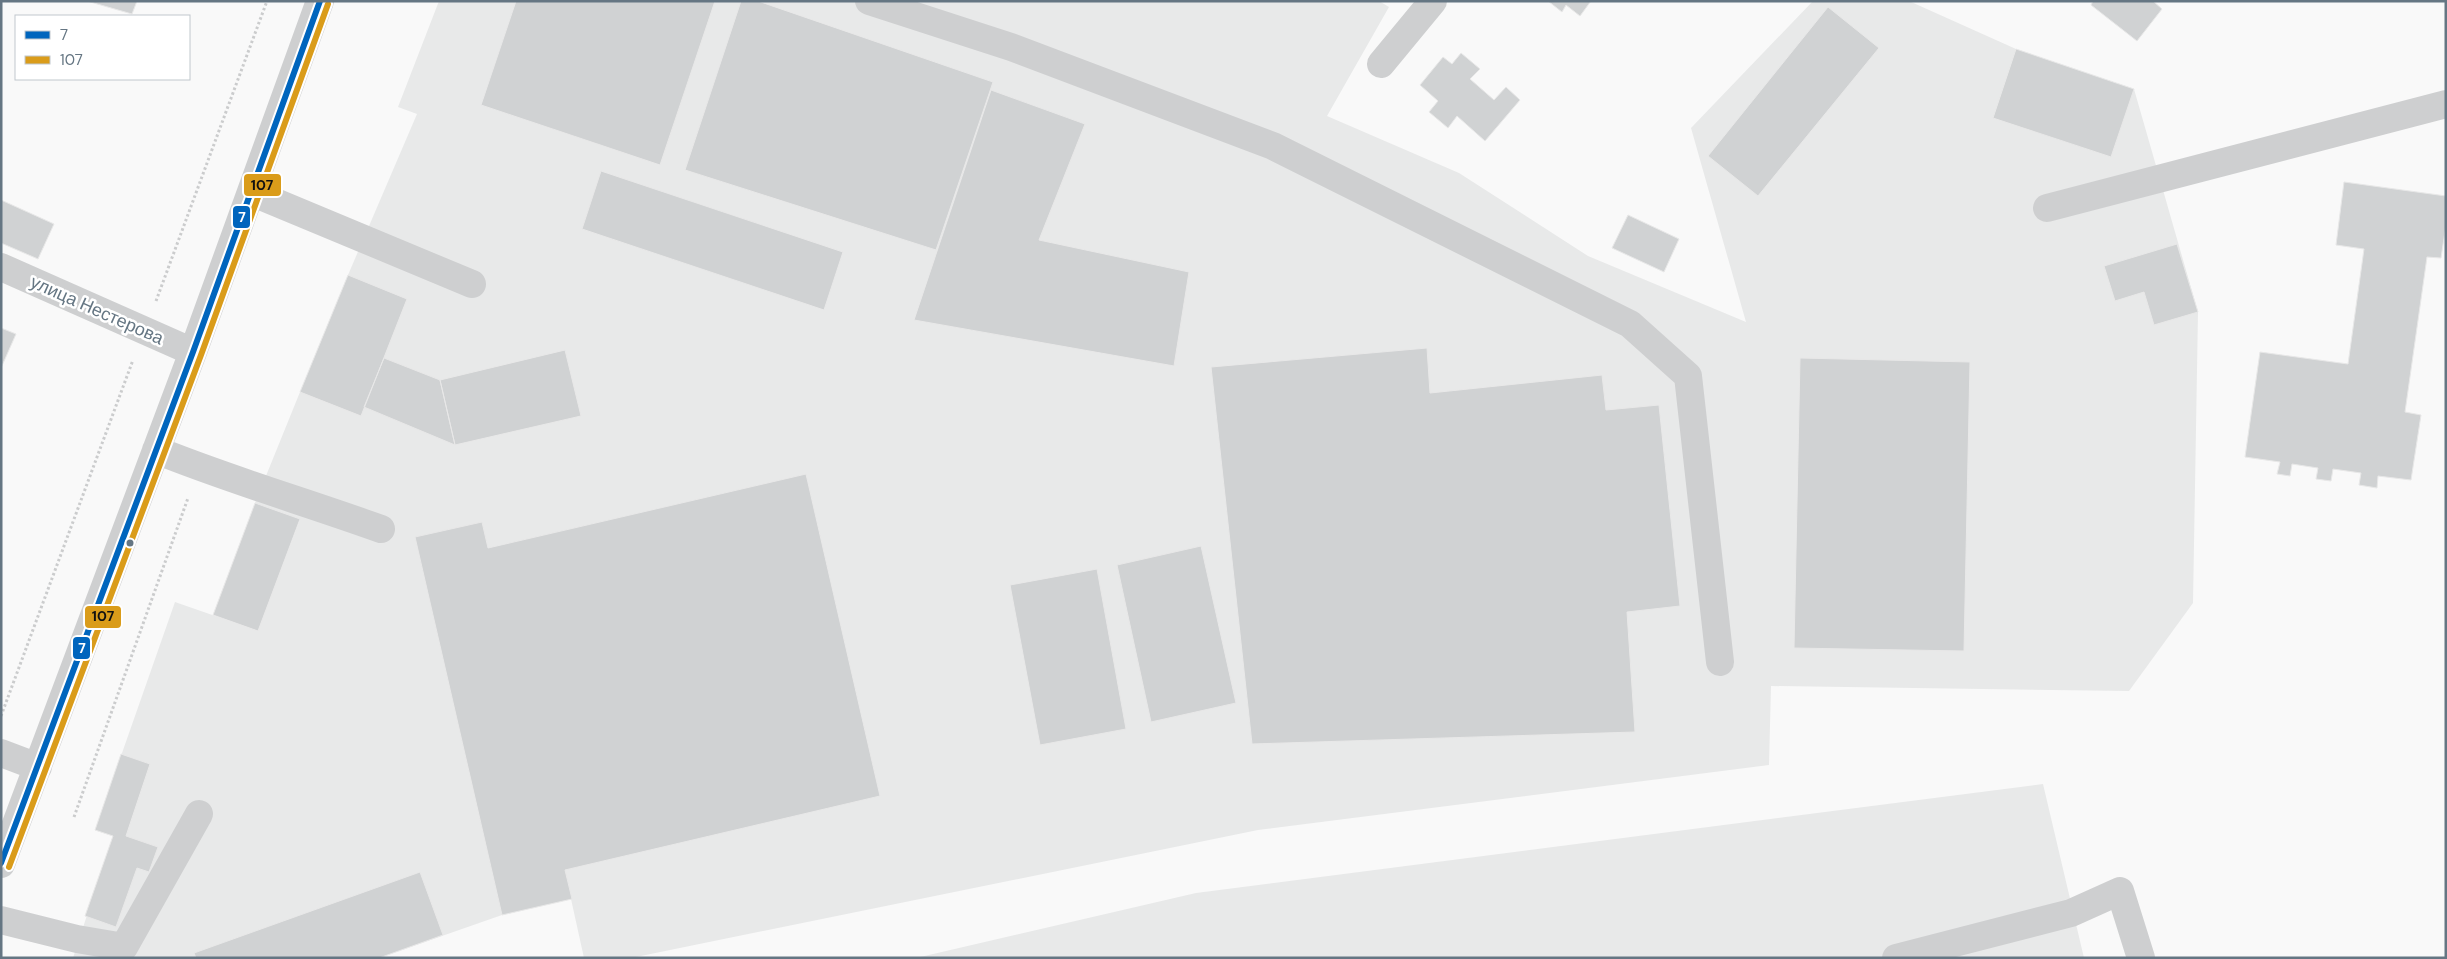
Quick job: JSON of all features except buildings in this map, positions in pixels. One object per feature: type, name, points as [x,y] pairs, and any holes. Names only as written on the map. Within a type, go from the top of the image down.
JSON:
[{"type":"street","points":[[1,864],[193,352],[320,1]]},
{"type":"street","points":[[869,1],[1012,47],[1274,146],[1630,324],[1688,376],[1720,662]]},
{"type":"street","points":[[1381,64],[1433,1]]},
{"type":"street","points":[[2047,208],[2446,104]]},
{"type":"street","points":[[251,192],[472,284]]},
{"type":"street","name":"улица Нестерова","points":[[1,267],[193,352]]},
{"type":"street","points":[[156,450],[199,468],[261,486],[380,529]]},
{"type":"street","points":[[1,753],[38,767]]},
{"type":"street","points":[[1,920],[78,939],[124,947],[199,814]]},
{"type":"street","points":[[1896,958],[2071,912],[2120,890],[2141,958]]},
{"type":"path","points":[[74,817],[199,468]]},
{"type":"shaded area","points":[[439,1],[1379,1],[1389,7],[1327,116],[1459,173],[1588,256],[1746,322],[1691,128],[1813,1],[1909,1],[2016,49],[2134,89],[2198,312],[2193,603],[2129,691],[1771,686],[1769,765],[1258,830],[631,958],[584,958],[571,899],[502,915],[379,958],[73,958],[113,836],[95,830],[175,602],[258,631],[300,520],[255,503],[300,392],[361,416],[407,299],[348,275],[417,114],[398,107]]},
{"type":"shaded area","points":[[2043,784],[2084,958],[916,958],[1196,893]]},
{"type":"transit line","name":"7","points":[[1,863],[193,352],[320,1]]},
{"type":"transit line","name":"107","points":[[9,867],[201,355],[328,4]]}]
